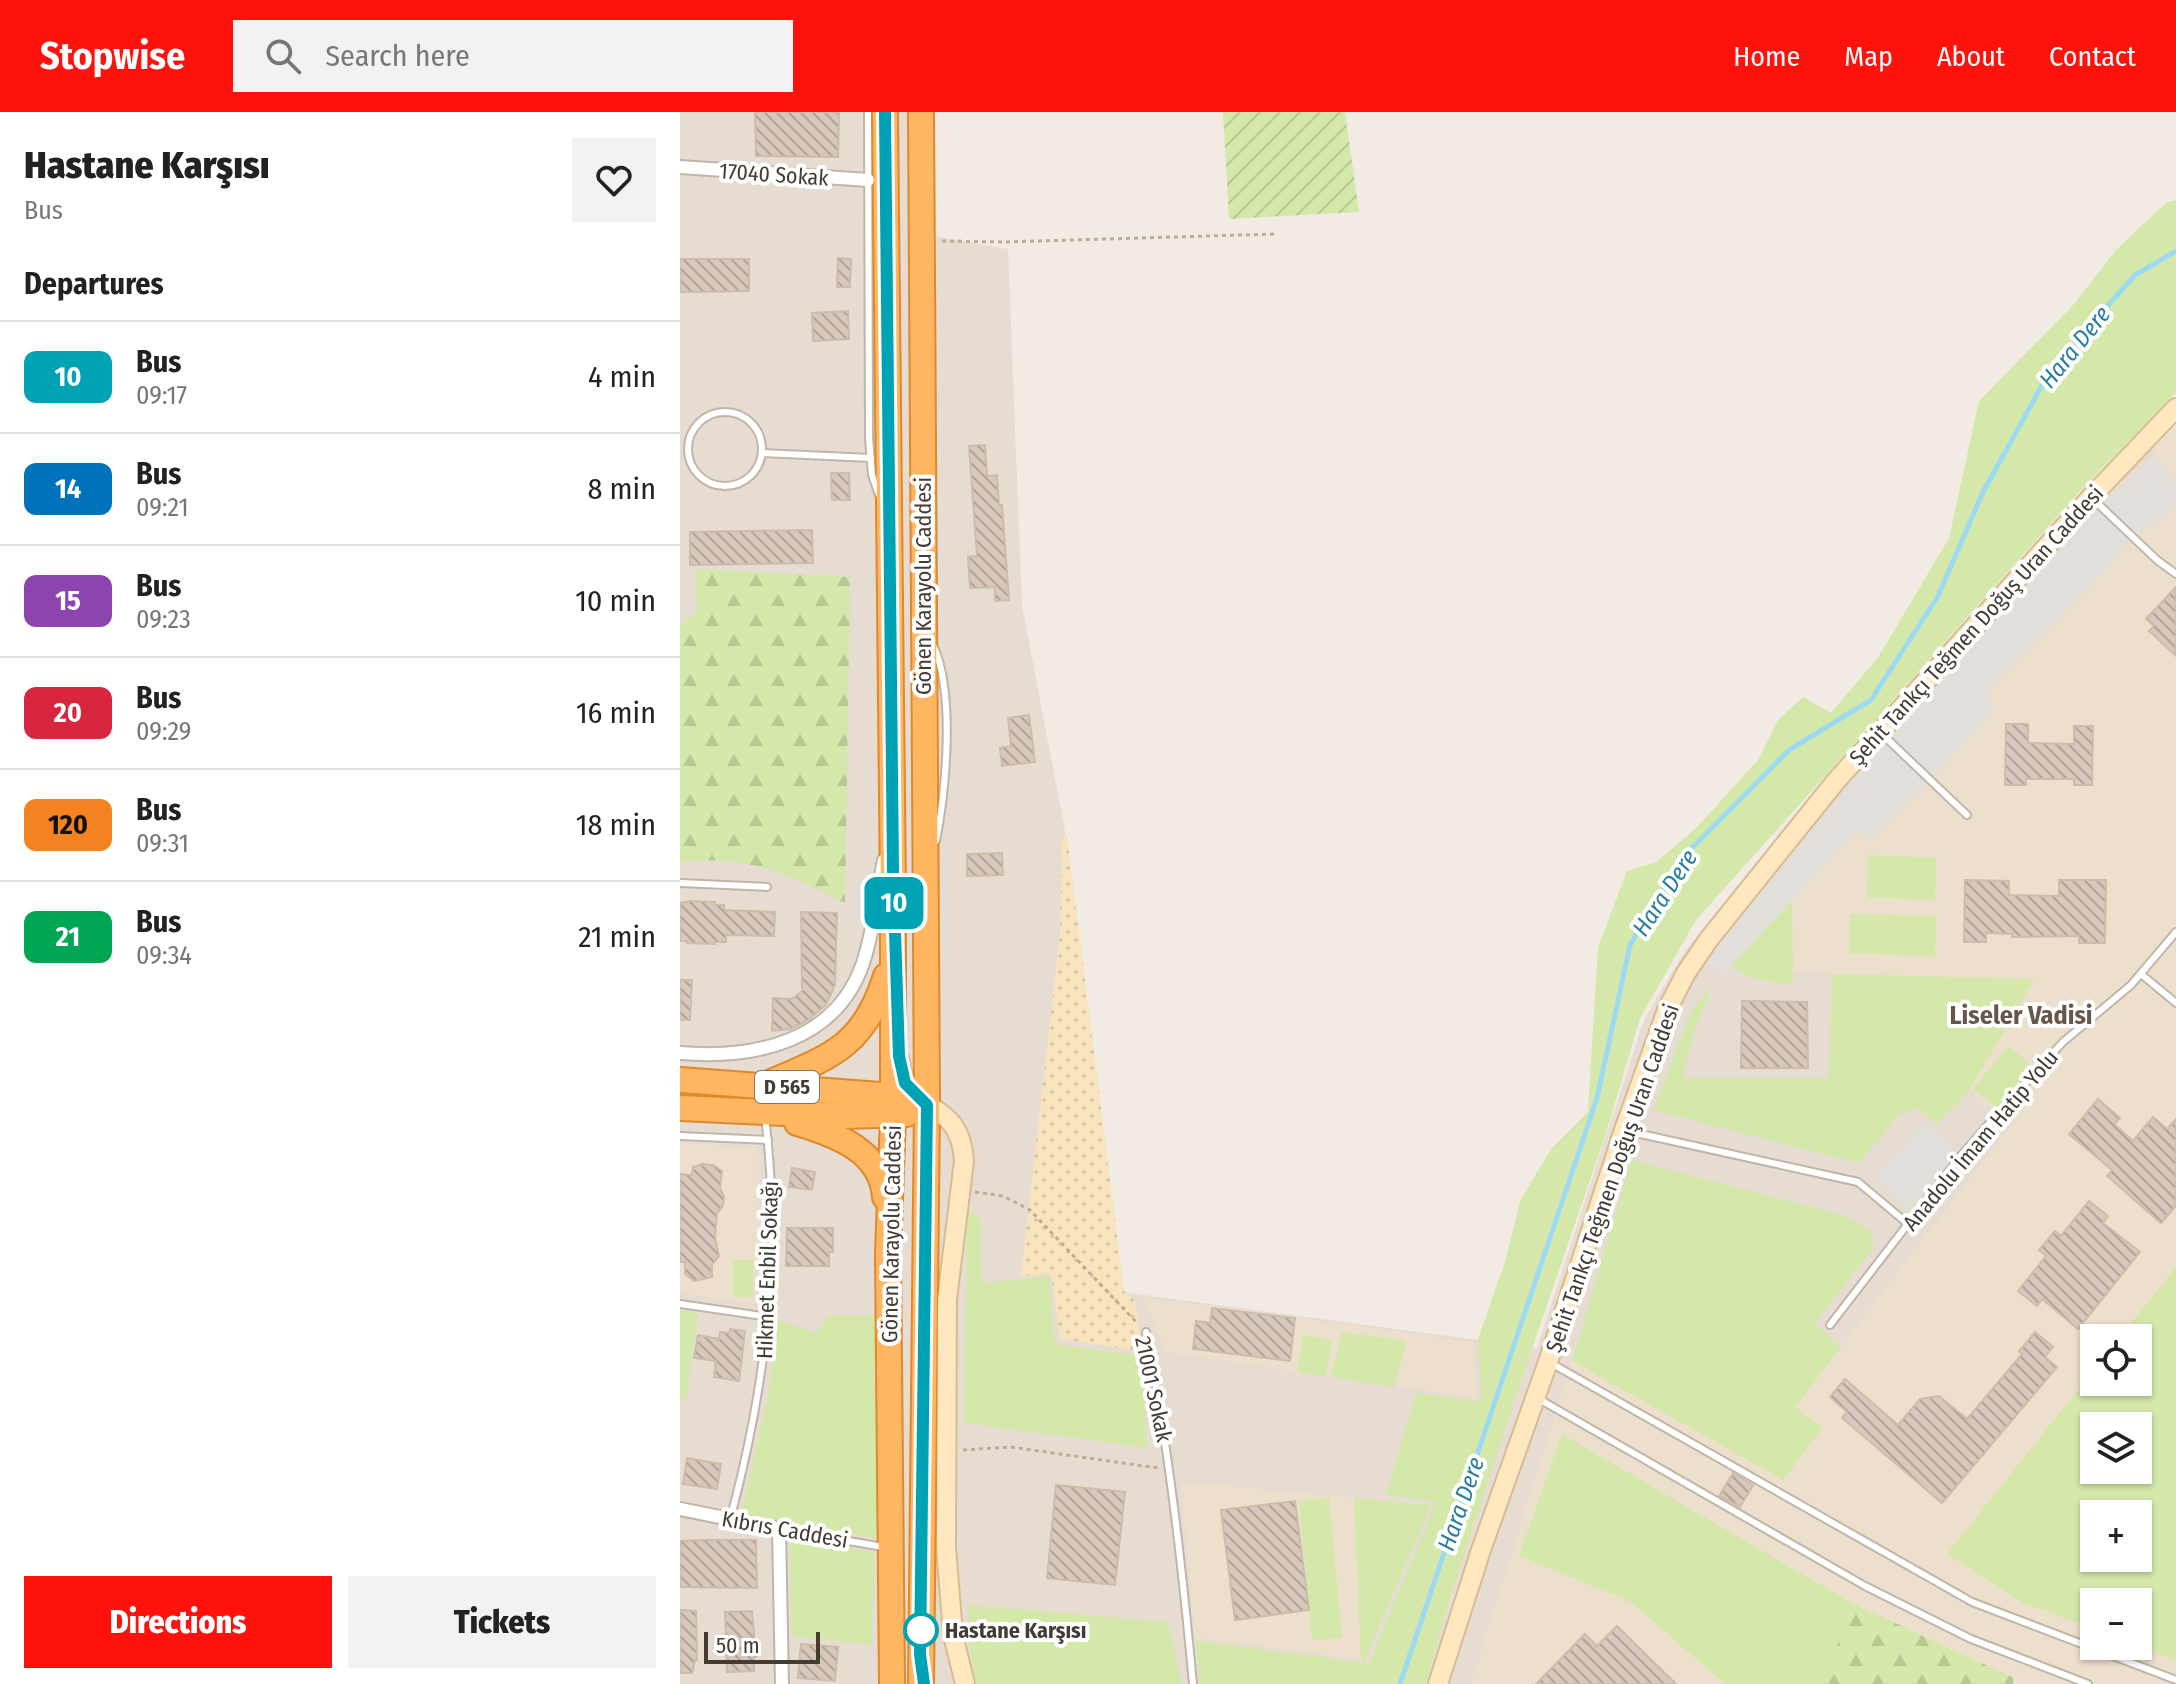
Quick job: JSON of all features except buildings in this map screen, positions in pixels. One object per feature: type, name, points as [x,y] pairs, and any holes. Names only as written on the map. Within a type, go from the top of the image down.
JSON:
[{"type":"highway","name":"Gönen Karayolu Caddesi","points":[[885,112],[893,894],[893,1105],[888,1254],[892,1684]]},
{"type":"highway","name":"Gönen Karayolu Caddesi","points":[[921,112],[927,1105],[920,1654],[923,1684]]},
{"type":"highway","points":[[764,1086],[830,1057],[853,1037],[878,1002],[893,938]]},
{"type":"highway","name":"D 565","points":[[680,1080],[764,1086],[893,1105]]},
{"type":"highway","name":"D 565","points":[[680,1108],[765,1112],[893,1105],[911,1097],[927,1105]]},
{"type":"highway","points":[[765,1112],[836,1135],[876,1167],[884,1186],[888,1254]]},
{"type":"street","name":"17040 Sokak","points":[[680,167],[868,180]]},
{"type":"street","name":"Şehit Tankçı Teğmen Doğuş Uran Caddesi","points":[[1438,1684],[1624,1130],[1667,1010],[1686,973],[1709,939],[1836,781],[2091,497],[2176,408]]},
{"type":"street","points":[[680,1053],[741,1052],[774,1047],[805,1034],[831,1014],[850,990],[863,961],[892,818]]},
{"type":"street","points":[[893,894],[900,1064],[905,1083],[927,1105],[950,1118],[963,1142],[947,1299],[947,1451],[948,1593],[953,1635],[965,1684]]},
{"type":"street","name":"Kıbrıs Caddesi","points":[[680,1509],[779,1529]]},
{"type":"street","points":[[779,1529],[782,1684]]},
{"type":"lane","points":[[868,112],[871,458],[872,475],[888,525]]},
{"type":"lane","points":[[727,412],[749,421],[761,441],[762,453],[759,466],[751,476],[729,487],[704,481],[689,461],[687,448],[696,426],[715,413],[727,412]]},
{"type":"lane","points":[[762,453],[871,458]]},
{"type":"lane","points":[[2091,497],[2176,574]]},
{"type":"lane","points":[[1880,732],[1967,815]]},
{"type":"lane","points":[[680,883],[767,887]]},
{"type":"lane","name":"Anadolu İmam Hatip Yolu","points":[[1830,1325],[1958,1159],[2063,1042],[2141,974],[2176,932]]},
{"type":"lane","points":[[2141,974],[2176,1003]]},
{"type":"lane","name":"Hikmet Enbil Sokağı","points":[[730,1520],[759,1392],[769,1317],[772,1192],[765,1112]]},
{"type":"lane","points":[[1624,1130],[1858,1182],[1908,1224]]},
{"type":"lane","points":[[680,1136],[768,1140]]},
{"type":"lane","points":[[680,1304],[769,1317]]},
{"type":"lane","name":"21001 Sokak","points":[[1146,1332],[1180,1543],[1193,1684]]},
{"type":"lane","points":[[1548,1362],[1972,1602],[2176,1680]]},
{"type":"lane","points":[[1536,1397],[1865,1586],[1971,1639],[2088,1684]]},
{"type":"lane","name":"Kıbrıs Caddesi","points":[[779,1529],[891,1548]]},
{"type":"path","points":[[922,240],[1004,242],[1276,234]]},
{"type":"path","name":"21001 Sokak","points":[[960,1190],[1003,1196],[1030,1210],[1146,1332]]},
{"type":"path","points":[[947,1451],[1011,1447],[1170,1470]]},
{"type":"shaded area","points":[[680,112],[934,112],[934,236],[1008,249],[1022,606],[1064,825],[1121,1292],[1537,1348],[1644,1020],[1683,954],[1730,896],[2095,483],[2153,449],[2176,426],[2176,1684],[680,1684]]},
{"type":"shaded area","points":[[2176,426],[2176,485],[2153,449]]},
{"type":"shaded area","points":[[2156,456],[2176,485],[2176,506],[2131,541],[1989,689],[1992,714],[1920,790],[1871,840],[1857,831],[1721,976],[1708,961],[1734,920],[1827,808],[2099,507]]},
{"type":"shaded area","points":[[2176,506],[2176,1684],[1471,1684],[1572,1361],[1783,1480],[1795,1407],[2010,1126],[1970,1089],[2034,980],[1792,972],[1792,900],[1858,831],[1871,839],[1920,790],[1992,714],[1989,690],[2131,541]]},
{"type":"shaded area","points":[[1924,1123],[1957,1152],[1906,1208],[1874,1179]]},
{"type":"shaded area","points":[[680,1143],[759,1148],[759,1305],[680,1293]]},
{"type":"shaded area","points":[[1143,1297],[1473,1342],[1476,1398],[1166,1352]]},
{"type":"shaded area","points":[[1181,1482],[1431,1505],[1365,1660],[1195,1638]]},
{"type":"green space","points":[[1223,112],[1345,112],[1359,212],[1229,219]]},
{"type":"green space","points":[[2176,200],[2176,393],[2080,491],[1696,920],[1640,1018],[1605,1137],[1448,1604],[1426,1684],[1200,1684],[1196,1641],[1369,1663],[1436,1502],[1386,1495],[1416,1393],[1481,1402],[1478,1339],[1505,1262],[1520,1201],[1551,1149],[1588,1112],[1598,947],[1627,871],[1656,862],[1696,828],[1759,759],[1777,721],[1803,697],[1831,713],[1879,656],[1949,538],[1979,401],[2074,304],[2116,250],[2167,202]]},
{"type":"green space","points":[[695,569],[850,577],[845,903],[766,868],[727,861],[680,862],[680,625],[697,613]]},
{"type":"green space","points":[[1868,855],[1936,858],[1935,900],[1867,898]]},
{"type":"green space","points":[[1792,900],[1793,985],[1748,977],[1731,966]]},
{"type":"green space","points":[[1850,914],[1936,916],[1935,956],[1849,954]]},
{"type":"green space","points":[[1832,974],[2034,979],[1970,1089],[1937,1124],[1915,1107],[1899,1115],[1859,1163],[1653,1110],[1692,1010],[1713,986],[1697,1023],[1682,1078],[1829,1078]]},
{"type":"green space","points":[[2008,1046],[2031,1065],[1997,1108],[1973,1089]]},
{"type":"green space","points":[[1631,1160],[1846,1216],[1869,1230],[1874,1247],[1815,1323],[1841,1347],[1795,1407],[1822,1428],[1783,1480],[1572,1361]]},
{"type":"green space","points":[[967,1211],[980,1218],[982,1283],[1049,1276],[1055,1344],[1143,1356],[1147,1448],[964,1423]]},
{"type":"green space","points":[[733,1260],[753,1260],[753,1297],[733,1297]]},
{"type":"green space","points":[[2176,1267],[2176,1660],[2152,1651],[2152,1588],[2080,1588],[2080,1624],[2021,1602],[1947,1554],[2080,1388],[2080,1396],[2152,1396],[2152,1324],[2130,1324]]},
{"type":"green space","points":[[680,1310],[698,1313],[686,1399],[680,1398]]},
{"type":"green space","points":[[829,1315],[879,1316],[880,1539],[741,1515],[768,1394],[777,1320],[816,1333]]},
{"type":"green space","points":[[1342,1332],[1407,1341],[1394,1387],[1331,1377]]},
{"type":"green space","points":[[1303,1335],[1332,1340],[1326,1377],[1297,1372]]},
{"type":"green space","points":[[1562,1434],[1850,1602],[1826,1684],[1725,1684],[1631,1602],[1519,1556]]},
{"type":"green space","points":[[1329,1498],[1342,1638],[1312,1640],[1299,1501]]},
{"type":"green space","points":[[1354,1498],[1431,1505],[1365,1660],[1361,1660]]},
{"type":"green space","points":[[789,1537],[874,1552],[872,1645],[792,1636]]},
{"type":"green space","points":[[1850,1602],[2014,1678],[2013,1684],[1826,1684]]},
{"type":"green space","points":[[968,1605],[1168,1622],[1182,1684],[976,1684],[967,1632]]},
{"type":"sand","points":[[1067,836],[1124,1291],[1135,1300],[1141,1351],[1060,1339],[1051,1274],[1021,1276],[1060,934],[1062,838]]},
{"type":"waterway","name":"Hara Dere","points":[[1400,1684],[1597,1098],[1630,945],[1682,858],[1789,750],[1871,700],[1938,596],[1983,492],[2050,371],[2135,275],[2176,251]]},
{"type":"bus line","name":"10","points":[[885,112],[893,894],[899,1056],[905,1083],[927,1105],[920,1654],[924,1684]]},
{"type":"place","name":"Hastane Karşısı","points":[[921,1630]]},
{"type":"district","name":"Liseler Vadisi","points":[[2021,1015]]}]
